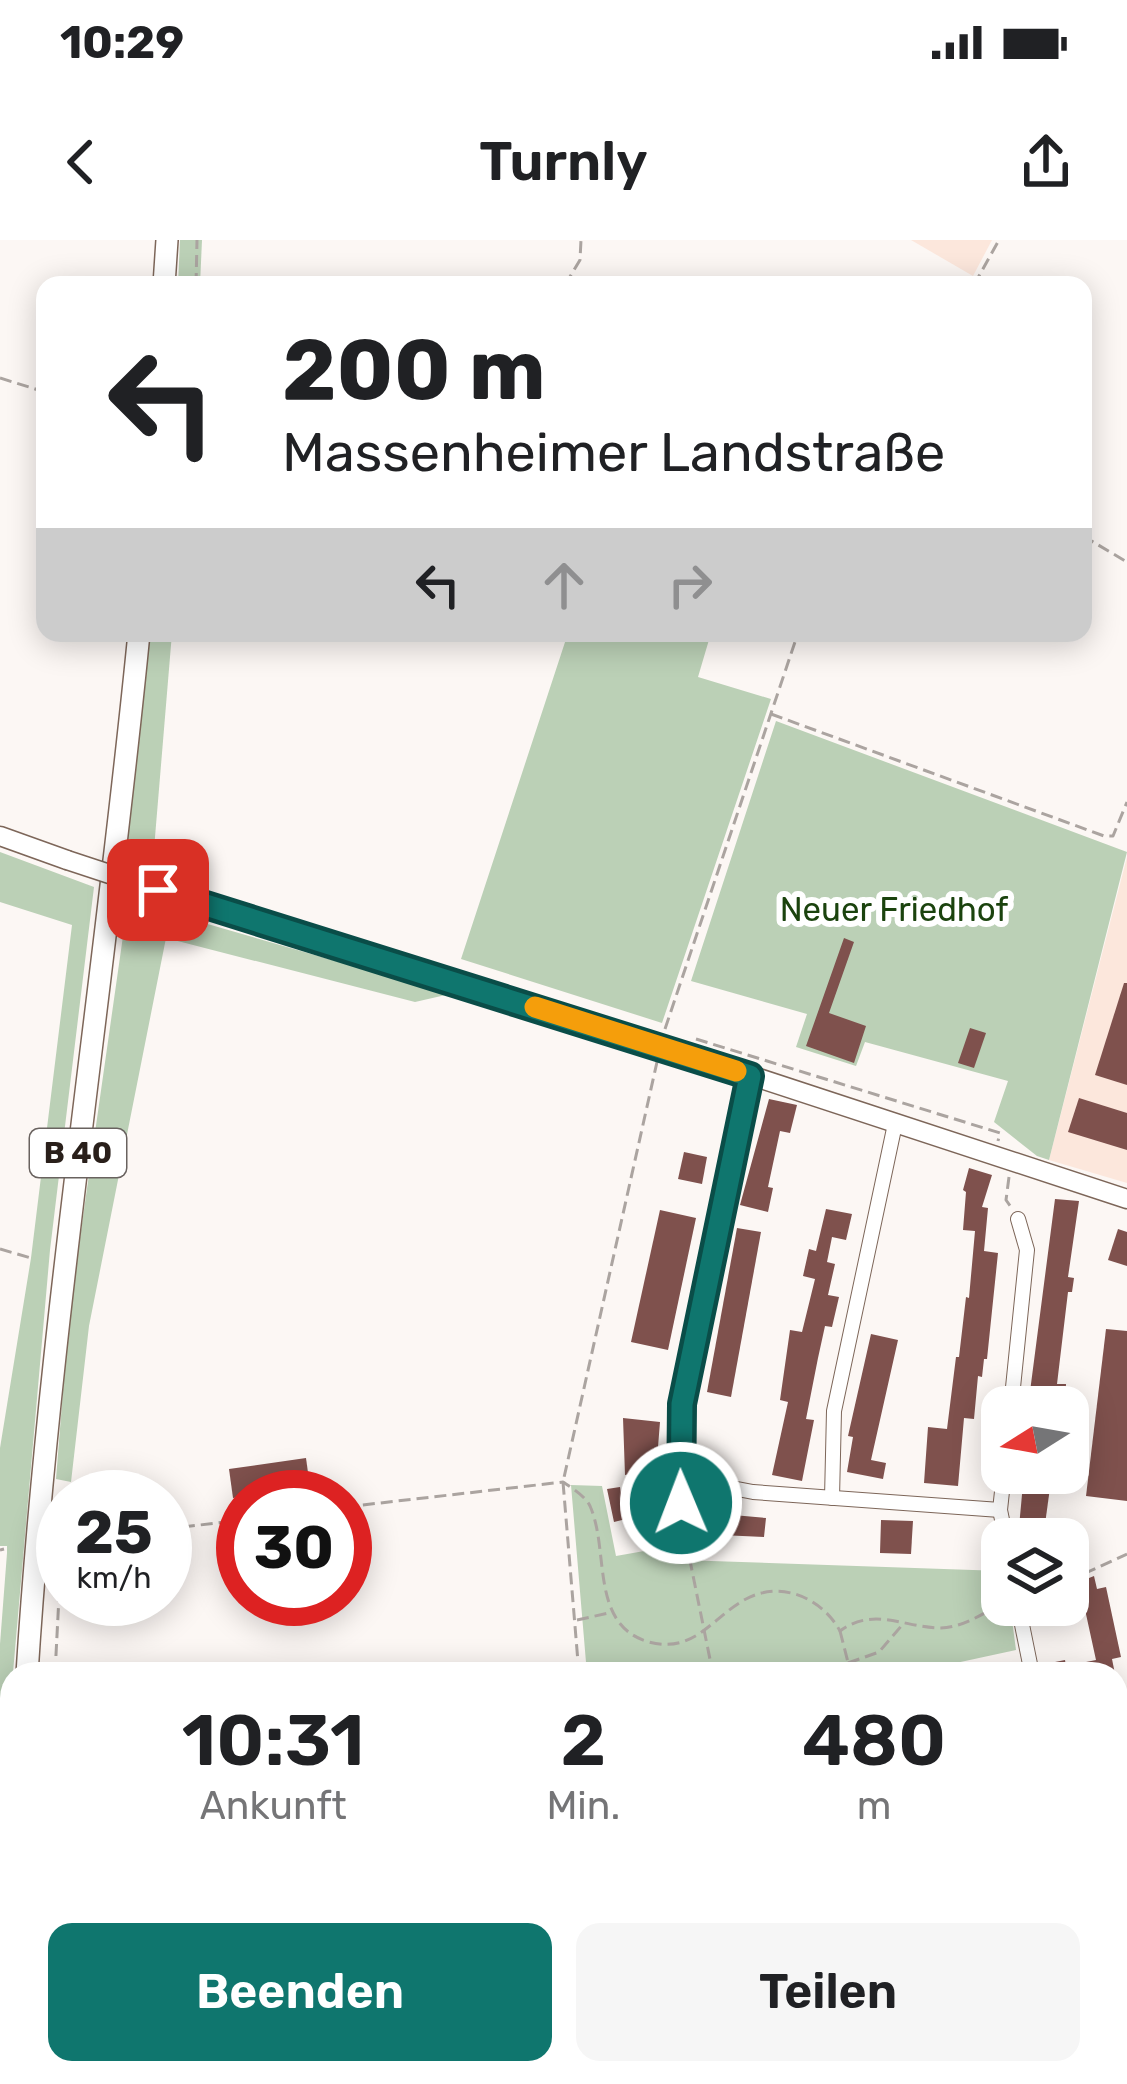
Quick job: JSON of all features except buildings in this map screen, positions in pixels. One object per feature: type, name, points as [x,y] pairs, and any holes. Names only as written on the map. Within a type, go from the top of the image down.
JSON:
[{"type":"main road","points":[[165,276],[167,240]]},
{"type":"main road","name":"B 40","points":[[28,1662],[52,1356],[118,846],[138,642]]},
{"type":"street","points":[[0,836],[1127,1199]]},
{"type":"street","points":[[683,1528],[682,1404],[750,1076]]},
{"type":"street","points":[[832,1498],[834,1412],[896,1124]]},
{"type":"street","points":[[1013,1386],[1027,1250],[1018,1219]]},
{"type":"street","points":[[680,1478],[753,1492],[1000,1510]]},
{"type":"street","points":[[1002,1494],[1002,1518]]},
{"type":"street","points":[[1022,1626],[1030,1662]]},
{"type":"path","points":[[196,276],[197,240]]},
{"type":"path","points":[[571,276],[580,260],[581,240]]},
{"type":"path","points":[[979,276],[999,240]]},
{"type":"path","points":[[0,378],[36,389]]},
{"type":"path","points":[[1092,541],[1127,562]]},
{"type":"path","points":[[578,1662],[563,1482],[661,1046],[796,642]]},
{"type":"path","points":[[772,714],[1104,836],[1113,836],[1127,802]]},
{"type":"path","points":[[687,1036],[1000,1133]]},
{"type":"path","points":[[1010,1170],[1006,1200],[1018,1219]]},
{"type":"path","points":[[0,1249],[31,1258]]},
{"type":"path","points":[[372,1504],[563,1482],[590,1505],[610,1613],[645,1641],[673,1644],[705,1633],[745,1600],[781,1591],[823,1608],[840,1630],[848,1662]]},
{"type":"path","points":[[683,1528],[711,1662]]},
{"type":"path","points":[[1089,1571],[1127,1553]]},
{"type":"path","points":[[574,1620],[610,1613]]},
{"type":"path","points":[[840,1630],[867,1619],[892,1618],[944,1628],[981,1616]]},
{"type":"path","points":[[851,1662],[879,1652],[904,1623]]},
{"type":"path","points":[[57,1662],[58,1626]]},
{"type":"shaded area","points":[[911,240],[992,240],[973,276]]},
{"type":"shaded area","points":[[1127,857],[1127,1183],[1049,1160]]},
{"type":"green space","points":[[180,240],[202,240],[200,276],[178,276]]},
{"type":"green space","points":[[148,642],[171,642],[152,873],[125,863]]},
{"type":"green space","points":[[565,642],[708,642],[698,677],[771,699],[662,1023],[461,959]]},
{"type":"green space","name":"Neuer Friedhof","points":[[776,721],[1127,852],[1049,1160],[994,1122],[1008,1081],[865,1042],[856,1066],[796,1047],[807,1014],[691,981]]},
{"type":"green space","points":[[0,852],[94,887],[50,1250],[14,1662],[0,1662],[7,1546],[0,1546],[0,1448],[31,1258],[72,925],[0,902]]},
{"type":"green space","points":[[128,901],[450,994],[415,1002],[166,938],[89,1326],[72,1470],[57,1470],[69,1315]]},
{"type":"green space","points":[[571,1485],[602,1486],[616,1556],[678,1545],[681,1560],[981,1570],[981,1626],[1013,1626],[1016,1650],[960,1662],[586,1662]]},
{"type":"slow traffic","points":[[535,1007],[736,1071]]},
{"type":"route","points":[[158,890],[750,1076],[682,1404],[681,1503]]}]
